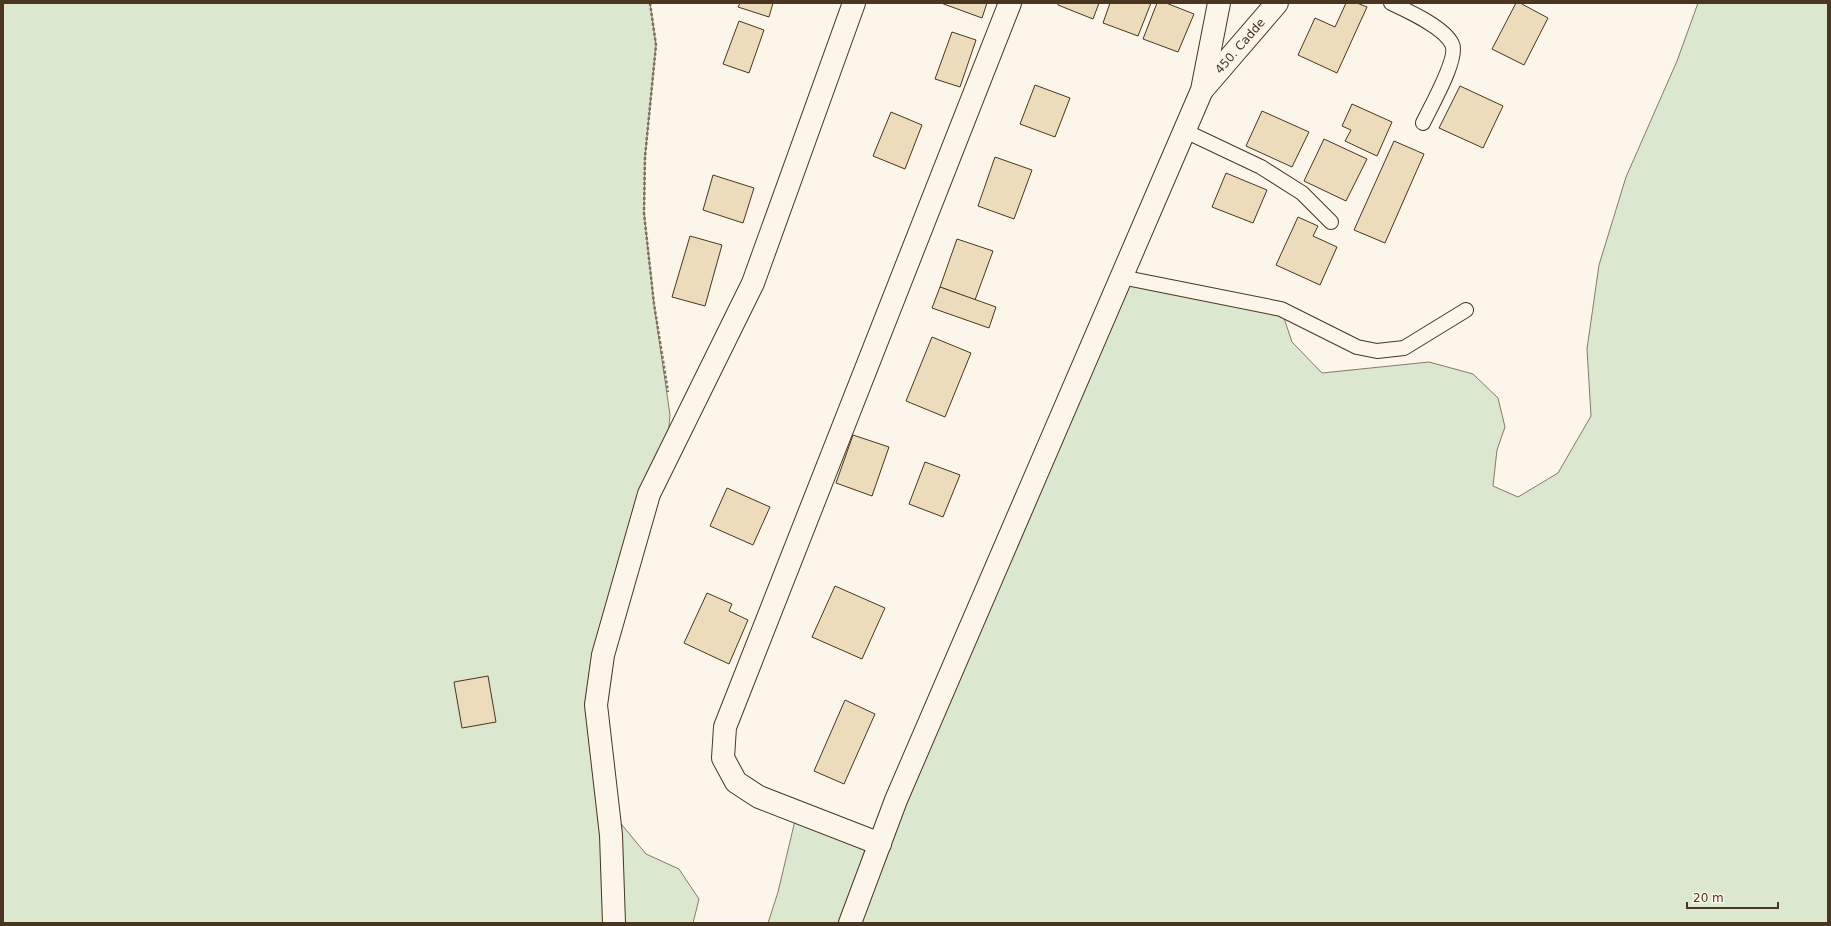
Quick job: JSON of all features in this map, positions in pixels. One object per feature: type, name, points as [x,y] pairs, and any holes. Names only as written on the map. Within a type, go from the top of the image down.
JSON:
[{"type":"street","points":[[614,923],[611,835],[596,705],[603,655],[649,494],[753,283],[854,3]]},
{"type":"street","points":[[880,844],[759,797],[736,782],[723,758],[725,727],[1010,3]]},
{"type":"street","points":[[850,923],[896,800],[1202,90],[1219,3]]},
{"type":"street","name":"450. Cadde","points":[[1202,90],[1277,3]]},
{"type":"lane","points":[[1391,3],[1411,12],[1444,33],[1453,45],[1453,60],[1423,123]]},
{"type":"lane","points":[[1185,131],[1261,167],[1302,193],[1331,222]]},
{"type":"lane","points":[[1121,277],[1281,309],[1357,347],[1377,351],[1404,348],[1466,310]]},
{"type":"path","points":[[650,3],[656,45],[646,149],[644,213],[654,304],[669,400]]},
{"type":"green space","points":[[3,3],[650,3],[656,45],[645,157],[644,213],[654,304],[670,415],[666,459],[603,655],[608,808],[646,854],[679,869],[699,899],[693,923],[3,923]]},
{"type":"green space","points":[[1698,3],[1828,3],[1828,923],[768,923],[778,892],[797,812],[879,843],[1121,277],[1281,309],[1292,342],[1322,373],[1429,362],[1473,374],[1498,398],[1505,427],[1497,450],[1493,486],[1518,497],[1558,473],[1591,416],[1587,349],[1599,265],[1626,177],[1677,61]]},
{"type":"building","points":[[740,3],[773,3],[769,17],[738,7]]},
{"type":"building","points":[[941,3],[987,3],[982,18]]},
{"type":"building","points":[[1058,3],[1099,3],[1093,19],[1058,5]]},
{"type":"building","points":[[1110,3],[1151,3],[1138,36],[1103,23]]},
{"type":"building","points":[[1157,3],[1166,3],[1194,14],[1178,52],[1143,39]]},
{"type":"building","points":[[1346,3],[1357,3],[1367,7],[1337,73],[1298,55],[1315,18],[1335,27]]},
{"type":"building","points":[[1516,3],[1520,3],[1548,18],[1524,65],[1492,49]]},
{"type":"building","points":[[739,21],[764,30],[749,73],[723,64]]},
{"type":"building","points":[[952,32],[976,40],[960,87],[935,79]]},
{"type":"building","points":[[1035,85],[1070,98],[1055,137],[1020,124]]},
{"type":"building","points":[[1460,86],[1503,106],[1483,148],[1439,128]]},
{"type":"building","points":[[1352,104],[1392,122],[1377,156],[1345,141],[1351,130],[1342,126]]},
{"type":"building","points":[[1262,111],[1309,132],[1292,167],[1246,146]]},
{"type":"building","points":[[891,112],[922,125],[905,169],[873,156]]},
{"type":"building","points":[[1324,139],[1367,159],[1346,201],[1304,181]]},
{"type":"building","points":[[1394,141],[1424,154],[1385,243],[1354,230]]},
{"type":"building","points":[[995,157],[1032,170],[1014,219],[978,206]]},
{"type":"building","points":[[1226,173],[1267,190],[1253,223],[1212,207]]},
{"type":"building","points":[[713,175],[754,188],[743,223],[703,210]]},
{"type":"building","points":[[1298,217],[1318,226],[1313,236],[1337,247],[1320,285],[1276,265]]},
{"type":"building","points":[[690,236],[722,245],[705,306],[672,297]]},
{"type":"building","points":[[957,239],[993,251],[975,300],[940,287]]},
{"type":"building","points":[[940,287],[996,307],[989,328],[932,308]]},
{"type":"building","points":[[932,337],[971,353],[945,417],[906,401]]},
{"type":"building","points":[[853,435],[889,447],[872,496],[836,483]]},
{"type":"building","points":[[925,462],[960,475],[943,517],[909,504]]},
{"type":"building","points":[[727,488],[770,507],[753,545],[710,526]]},
{"type":"building","points":[[835,586],[885,608],[862,659],[812,637]]},
{"type":"building","points":[[707,593],[732,604],[729,611],[748,620],[729,664],[684,643]]},
{"type":"building","points":[[488,676],[496,722],[462,728],[454,682]]},
{"type":"building","points":[[845,700],[875,714],[844,784],[814,771]]}]
